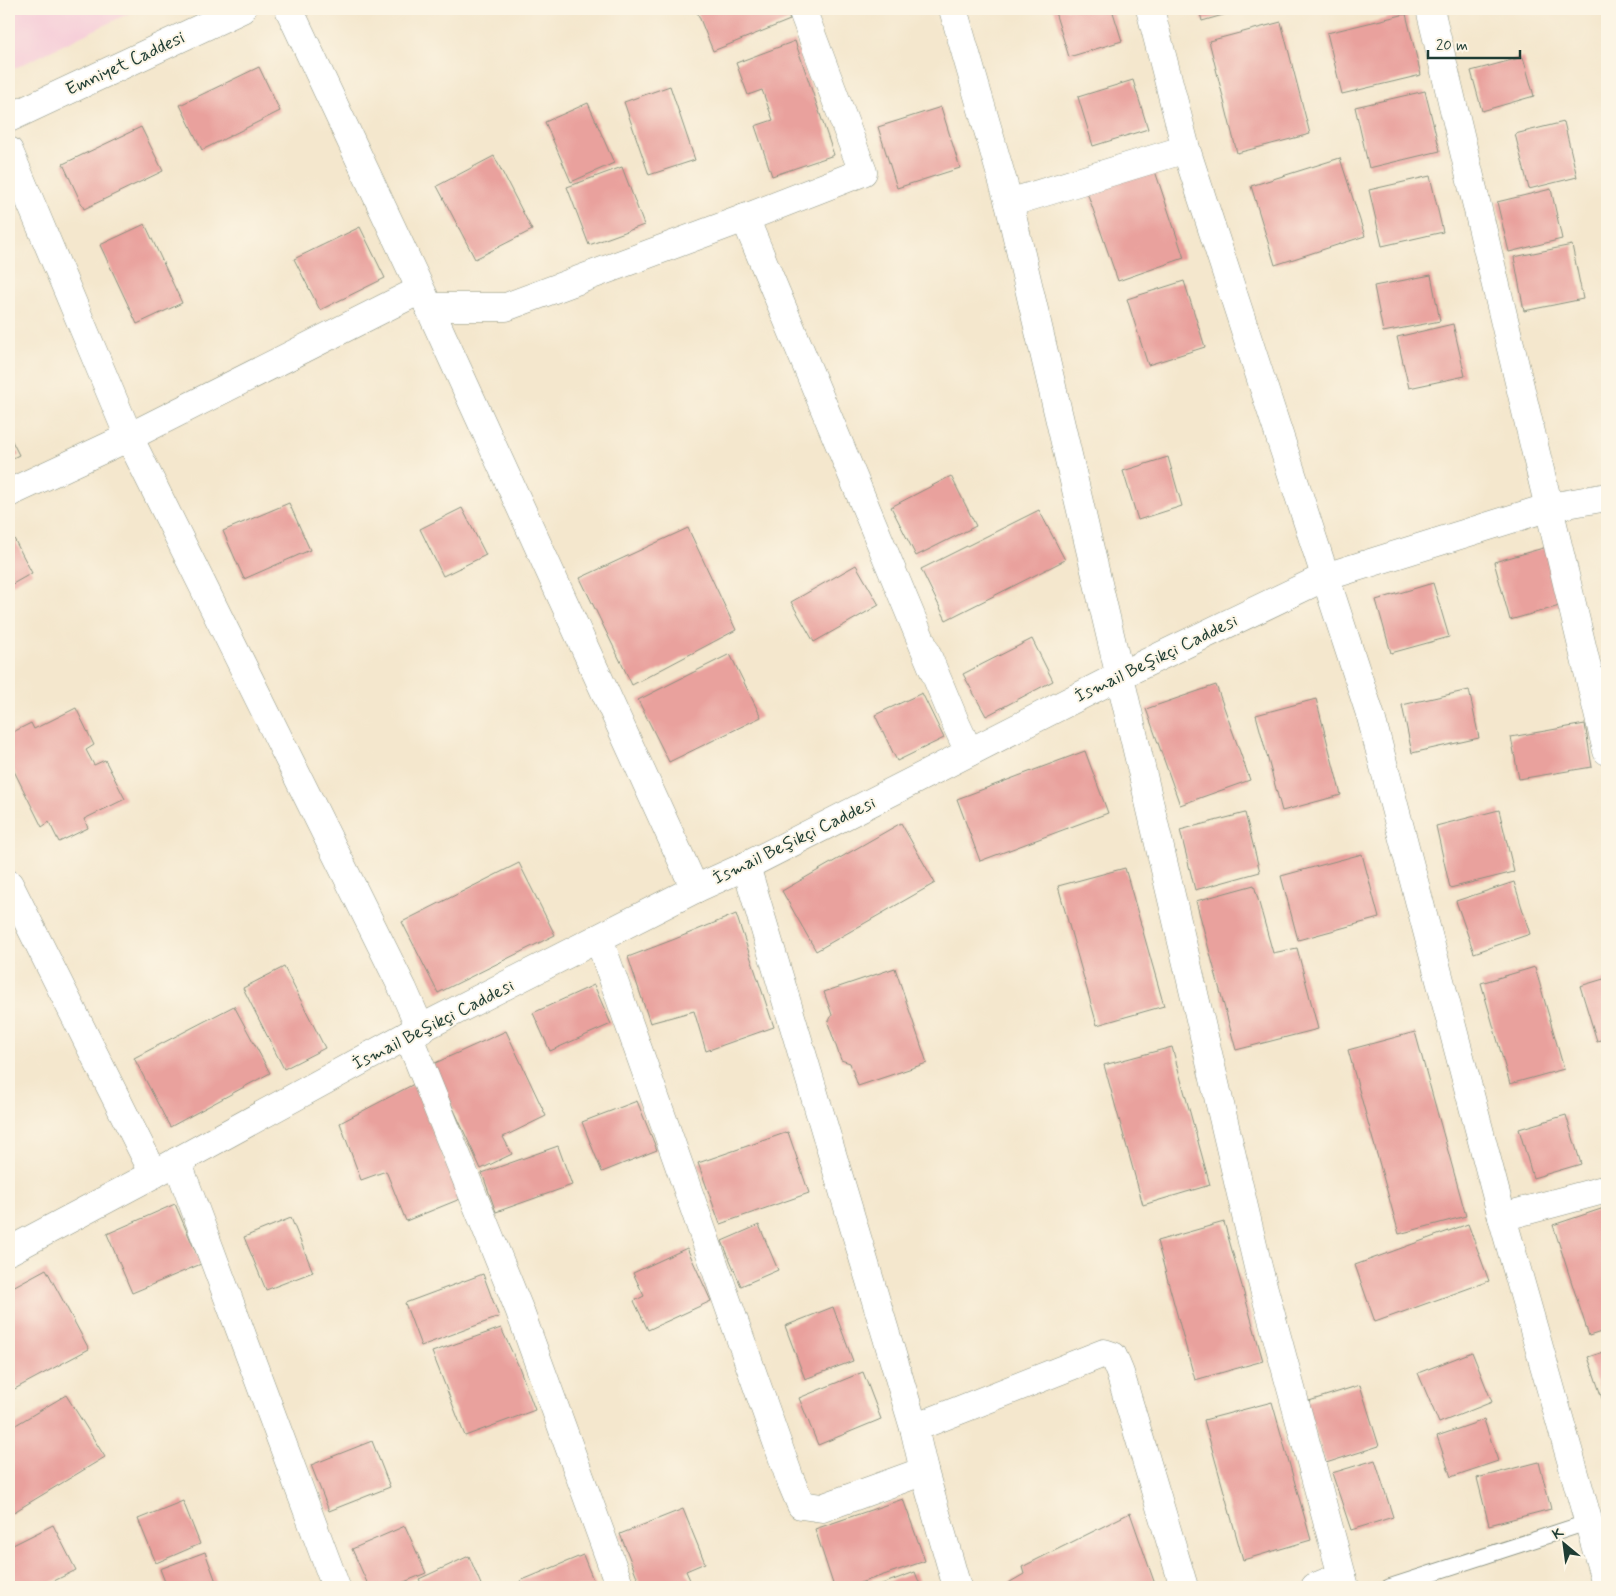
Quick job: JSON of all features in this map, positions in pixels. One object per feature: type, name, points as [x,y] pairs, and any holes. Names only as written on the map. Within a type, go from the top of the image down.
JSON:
[{"type":"street","name":"Emniyet Caddesi","points":[[9,118],[242,9]]},
{"type":"street","points":[[289,9],[695,889]]},
{"type":"street","points":[[9,493],[424,299],[506,306],[745,218],[863,172],[802,9]]},
{"type":"street","points":[[953,9],[1009,203],[1258,1267],[1343,1582],[1315,1587]]},
{"type":"street","points":[[1150,9],[1186,149],[1371,718],[1502,1216],[1607,1587]]},
{"type":"street","points":[[1430,9],[1607,751]]},
{"type":"street","points":[[1009,203],[1186,149]]},
{"type":"street","points":[[9,151],[129,436],[403,989],[415,1033],[519,1309],[620,1587]]},
{"type":"street","points":[[745,218],[969,752]]},
{"type":"street","name":"İsmail Beşikçi Caddesi","points":[[9,1251],[415,1033],[695,889],[746,866],[1120,674],[1325,577],[1550,506],[1607,498]]},
{"type":"street","points":[[746,866],[914,1428],[924,1471],[957,1587]]},
{"type":"street","points":[[9,884],[166,1168],[336,1587]]},
{"type":"street","points":[[599,939],[790,1479],[801,1505],[822,1508],[924,1471]]},
{"type":"street","points":[[1502,1216],[1607,1189]]},
{"type":"street","points":[[914,1428],[1104,1353],[1114,1356],[1184,1587]]},
{"type":"lane","points":[[1389,1587],[1588,1522]]},
{"type":"shaded area","points":[[9,9],[138,9],[9,71]]},
{"type":"building","points":[[696,9],[785,9],[790,20],[713,51]]},
{"type":"building","points":[[1054,9],[1112,9],[1122,41],[1069,57]]},
{"type":"building","points":[[1199,9],[1244,9],[1202,21]]},
{"type":"building","points":[[1406,14],[1421,75],[1342,94],[1327,33]]},
{"type":"building","points":[[1281,22],[1310,134],[1237,153],[1209,41]]},
{"type":"building","points":[[795,41],[834,155],[772,176],[755,126],[773,120],[762,90],[748,95],[736,63]]},
{"type":"building","points":[[1523,57],[1534,96],[1482,111],[1471,71]]},
{"type":"building","points":[[259,67],[280,111],[202,150],[180,105]]},
{"type":"building","points":[[1133,80],[1148,129],[1093,146],[1078,97]]},
{"type":"building","points":[[670,86],[695,160],[649,175],[624,102]]},
{"type":"building","points":[[1425,91],[1440,151],[1369,168],[1355,107]]},
{"type":"building","points":[[588,103],[614,163],[571,182],[545,122]]},
{"type":"building","points":[[941,107],[960,168],[897,188],[878,127]]},
{"type":"building","points":[[1564,122],[1577,177],[1529,189],[1515,134]]},
{"type":"building","points":[[141,127],[163,171],[84,209],[63,164]]},
{"type":"building","points":[[494,156],[532,230],[475,259],[437,186]]},
{"type":"building","points":[[1340,158],[1365,236],[1275,265],[1251,186]]},
{"type":"building","points":[[622,167],[644,225],[589,245],[567,187]]},
{"type":"building","points":[[1154,168],[1184,258],[1118,281],[1087,192]]},
{"type":"building","points":[[1430,176],[1443,232],[1382,246],[1369,190]]},
{"type":"building","points":[[1551,189],[1562,239],[1509,252],[1497,202]]},
{"type":"building","points":[[145,224],[182,303],[137,324],[100,245]]},
{"type":"building","points":[[360,227],[385,278],[320,310],[294,259]]},
{"type":"building","points":[[1572,245],[1583,299],[1524,311],[1514,257]]},
{"type":"building","points":[[1431,275],[1440,321],[1383,332],[1374,286]]},
{"type":"building","points":[[1184,281],[1205,347],[1148,365],[1127,299]]},
{"type":"building","points":[[1453,324],[1465,376],[1409,388],[1397,337]]},
{"type":"building","points":[[9,435],[19,455],[9,460]]},
{"type":"building","points":[[1168,457],[1182,506],[1138,520],[1123,471]]},
{"type":"building","points":[[951,476],[976,526],[916,556],[891,507]]},
{"type":"building","points":[[289,503],[310,550],[244,579],[223,531]]},
{"type":"building","points":[[462,508],[486,555],[443,576],[420,529]]},
{"type":"building","points":[[1039,510],[1065,560],[946,620],[921,569]]},
{"type":"building","points":[[688,528],[736,630],[632,685],[580,578]]},
{"type":"building","points":[[9,529],[32,573],[9,586]]},
{"type":"building","points":[[1547,547],[1563,605],[1510,620],[1494,562]]},
{"type":"building","points":[[856,565],[879,605],[814,642],[791,602]]},
{"type":"building","points":[[1433,583],[1449,637],[1391,653],[1376,600]]},
{"type":"building","points":[[1607,607],[1607,628],[1606,628],[1602,608]]},
{"type":"building","points":[[1032,639],[1053,681],[986,716],[963,674]]},
{"type":"building","points":[[730,654],[761,717],[669,762],[638,700]]},
{"type":"building","points":[[1216,685],[1250,780],[1180,805],[1146,709]]},
{"type":"building","points":[[1469,690],[1479,738],[1412,753],[1402,705]]},
{"type":"building","points":[[922,693],[944,738],[897,761],[875,715]]},
{"type":"building","points":[[1316,699],[1341,795],[1282,811],[1256,715]]},
{"type":"building","points":[[76,708],[94,745],[86,750],[94,765],[105,760],[125,799],[84,819],[88,828],[59,842],[49,822],[42,827],[9,761],[9,758],[13,756],[9,747],[9,734],[31,723],[34,729]]},
{"type":"building","points":[[1585,724],[1592,767],[1519,779],[1511,737]]},
{"type":"building","points":[[1085,751],[1108,813],[980,861],[957,799]]},
{"type":"building","points":[[1499,810],[1514,872],[1450,888],[1436,826]]},
{"type":"building","points":[[1245,813],[1260,872],[1195,890],[1180,830]]},
{"type":"building","points":[[901,823],[935,883],[816,951],[782,891]]},
{"type":"building","points":[[1362,854],[1379,918],[1298,940],[1281,876]]},
{"type":"building","points":[[519,863],[555,935],[438,993],[402,922]]},
{"type":"building","points":[[1125,868],[1164,1006],[1097,1025],[1058,886]]},
{"type":"building","points":[[1514,882],[1530,934],[1474,953],[1456,901]]},
{"type":"building","points":[[1254,885],[1273,953],[1297,948],[1318,1029],[1236,1050],[1196,901]]},
{"type":"building","points":[[736,914],[774,1027],[706,1051],[694,1011],[650,1023],[628,957]]},
{"type":"building","points":[[284,967],[325,1048],[284,1069],[243,988]]},
{"type":"building","points":[[1535,967],[1564,1069],[1510,1084],[1481,983]]},
{"type":"building","points":[[895,968],[927,1063],[858,1086],[850,1063],[841,1060],[828,1023],[832,1015],[824,992]]},
{"type":"building","points":[[1607,978],[1607,1038],[1597,1041],[1580,986]]},
{"type":"building","points":[[594,985],[611,1024],[550,1051],[533,1013]]},
{"type":"building","points":[[234,1006],[270,1073],[170,1127],[134,1058]]},
{"type":"building","points":[[506,1031],[546,1116],[503,1137],[512,1154],[481,1169],[433,1064]]},
{"type":"building","points":[[1415,1032],[1466,1216],[1399,1234],[1348,1050]]},
{"type":"building","points":[[1172,1047],[1210,1185],[1143,1205],[1104,1065]]},
{"type":"building","points":[[414,1084],[460,1199],[406,1221],[386,1171],[361,1180],[340,1123]]},
{"type":"building","points":[[637,1101],[657,1150],[602,1172],[582,1122]]},
{"type":"building","points":[[1566,1115],[1581,1164],[1533,1178],[1519,1129]]},
{"type":"building","points":[[788,1132],[809,1193],[720,1224],[698,1163]]},
{"type":"building","points":[[558,1146],[572,1185],[496,1212],[482,1173]]},
{"type":"building","points":[[175,1204],[201,1264],[132,1293],[107,1234]]},
{"type":"building","points":[[1607,1207],[1607,1330],[1589,1336],[1553,1225]]},
{"type":"building","points":[[291,1218],[313,1272],[266,1290],[244,1237]]},
{"type":"building","points":[[1224,1222],[1263,1361],[1195,1380],[1157,1241]]},
{"type":"building","points":[[1468,1224],[1489,1281],[1375,1322],[1355,1265]]},
{"type":"building","points":[[759,1225],[778,1270],[741,1286],[722,1241]]},
{"type":"building","points":[[687,1248],[711,1301],[648,1330],[634,1301],[644,1296],[633,1273]]},
{"type":"building","points":[[46,1269],[89,1349],[9,1392],[9,1289]]},
{"type":"building","points":[[483,1274],[499,1317],[421,1346],[405,1303]]},
{"type":"building","points":[[833,1307],[853,1361],[805,1379],[785,1326]]},
{"type":"building","points":[[501,1328],[519,1367],[535,1410],[465,1436],[432,1352]]},
{"type":"building","points":[[1607,1351],[1607,1413],[1588,1357]]},
{"type":"building","points":[[1472,1352],[1492,1402],[1439,1423],[1418,1373]]},
{"type":"building","points":[[863,1372],[881,1419],[818,1445],[799,1398]]},
{"type":"building","points":[[1360,1385],[1379,1446],[1326,1463],[1306,1402]]},
{"type":"building","points":[[66,1395],[105,1457],[9,1515],[9,1429]]},
{"type":"building","points":[[1272,1402],[1311,1540],[1243,1560],[1204,1420]]},
{"type":"building","points":[[1484,1420],[1498,1461],[1451,1477],[1437,1436]]},
{"type":"building","points":[[372,1441],[390,1487],[329,1511],[311,1465]]},
{"type":"building","points":[[1375,1460],[1393,1517],[1351,1530],[1332,1473]]},
{"type":"building","points":[[1539,1462],[1551,1509],[1489,1525],[1477,1478]]},
{"type":"building","points":[[903,1499],[925,1561],[848,1587],[834,1587],[815,1529]]},
{"type":"building","points":[[183,1501],[200,1544],[156,1563],[138,1519]]},
{"type":"building","points":[[683,1509],[705,1563],[686,1571],[693,1587],[641,1587],[620,1534]]},
{"type":"building","points":[[1130,1513],[1156,1587],[1005,1587],[1005,1585],[1024,1574],[1022,1567]]},
{"type":"building","points":[[53,1525],[76,1570],[42,1587],[15,1587],[9,1575],[9,1547]]},
{"type":"building","points":[[405,1526],[426,1573],[392,1587],[369,1587],[352,1549]]},
{"type":"building","points":[[205,1552],[218,1587],[167,1587],[160,1569]]},
{"type":"building","points":[[583,1555],[596,1587],[522,1587],[520,1581]]},
{"type":"building","points":[[469,1556],[482,1587],[423,1587],[419,1579]]},
{"type":"building","points":[[915,1572],[921,1587],[874,1587]]}]
